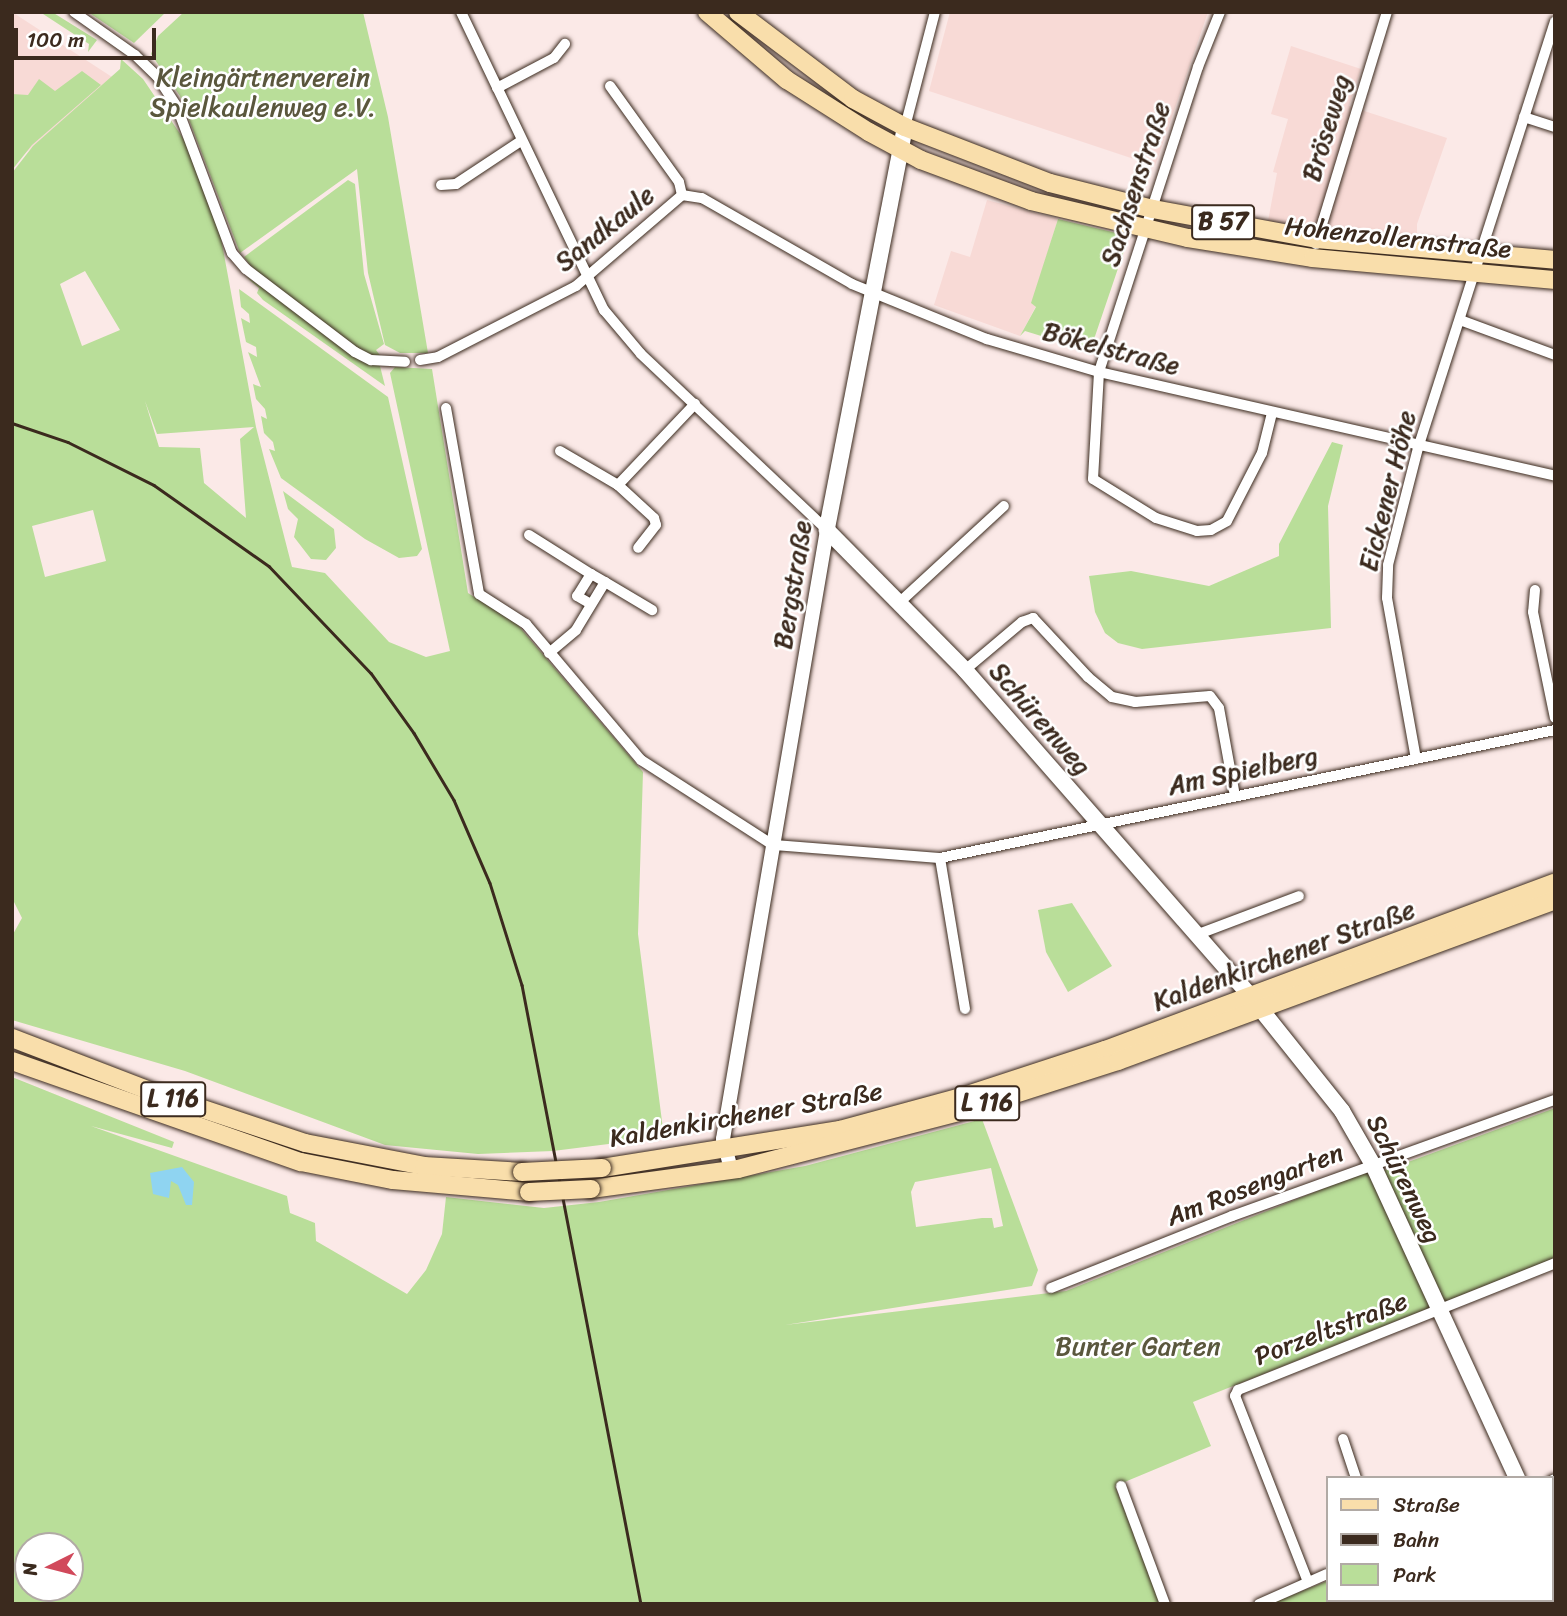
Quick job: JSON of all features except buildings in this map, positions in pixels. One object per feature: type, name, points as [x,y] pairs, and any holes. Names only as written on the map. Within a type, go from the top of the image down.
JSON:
[{"type":"main road","name":"Hohenzollernstraße","points":[[707,12],[787,79],[900,148],[1031,201],[1145,228],[1313,258],[1555,280]]},
{"type":"main road","name":"Hohenzollernstraße","points":[[738,12],[853,99],[905,127],[972,156],[1050,183],[1153,209],[1317,239],[1555,260]]},
{"type":"main road","name":"Bergstraße","points":[[827,530],[870,291],[905,127]]},
{"type":"main road","name":"Schürenweg","points":[[827,530],[901,601],[965,670],[1256,1003],[1342,1111],[1373,1165],[1516,1476]]},
{"type":"main road","name":"Kaldenkirchener Straße","points":[[12,1061],[301,1162],[393,1180],[529,1192],[592,1189],[731,1169],[845,1145],[959,1112],[1256,1003],[1555,883]]},
{"type":"main road","name":"Kaldenkirchener Straße","points":[[12,1038],[158,1094],[305,1143],[424,1166],[522,1171],[601,1168],[725,1151],[839,1130],[958,1098],[1256,1003],[1520,913],[1555,898]]},
{"type":"street","points":[[74,12],[135,55],[157,76],[177,107],[232,253],[246,269],[355,352],[371,360],[405,362]]},
{"type":"street","name":"Schürenweg","points":[[461,12],[586,279],[622,335],[827,530]]},
{"type":"street","name":"Bergstraße","points":[[905,127],[935,12]]},
{"type":"street","name":"Sachsenstraße","points":[[1220,12],[1198,67],[1099,372],[1093,479],[1156,518],[1197,531],[1227,521],[1262,453],[1272,413]]},
{"type":"street","name":"Bröseweg","points":[[1313,258],[1387,12]]},
{"type":"street","name":"Eickener Höhe","points":[[1416,759],[1387,598],[1388,565],[1418,448],[1555,21]]},
{"type":"street","points":[[497,88],[554,58],[565,44]]},
{"type":"street","name":"Sandkaule","points":[[421,360],[438,357],[586,279],[682,195],[679,182],[610,86]]},
{"type":"street","points":[[1524,117],[1555,127]]},
{"type":"street","points":[[441,185],[456,184],[522,141]]},
{"type":"street","name":"Bökelstraße","points":[[682,195],[702,198],[870,291],[987,339],[1099,372],[1418,448],[1555,476]]},
{"type":"street","points":[[1460,320],[1555,355]]},
{"type":"street","points":[[618,485],[695,404]]},
{"type":"street","points":[[446,408],[479,594],[526,624],[641,760],[773,845]]},
{"type":"street","points":[[560,450],[618,485],[656,525],[638,548]]},
{"type":"street","points":[[901,601],[1004,506]]},
{"type":"street","name":"Bergstraße","points":[[731,1169],[723,1139],[827,530]]},
{"type":"street","points":[[529,535],[652,610]]},
{"type":"street","points":[[591,574],[577,596],[591,604]]},
{"type":"street","points":[[550,653],[576,630],[605,582]]},
{"type":"street","points":[[1535,590],[1533,612],[1555,718]]},
{"type":"street","points":[[965,670],[1022,622],[1034,618],[1087,677],[1112,697],[1135,702],[1210,696],[1219,708],[1235,796]]},
{"type":"street","name":"Am Spielberg","points":[[773,845],[940,858],[1555,730]]},
{"type":"street","points":[[940,858],[965,1009]]},
{"type":"street","points":[[1196,934],[1299,896]]},
{"type":"street","name":"Am Rosengarten","points":[[1051,1289],[1373,1165],[1555,1100]]},
{"type":"street","name":"Porzeltstraße","points":[[1308,1582],[1235,1396],[1237,1390],[1555,1263]]},
{"type":"street","points":[[1343,1439],[1355,1476]]},
{"type":"street","points":[[1121,1486],[1165,1604]]},
{"type":"street","points":[[1259,1604],[1326,1574]]},
{"type":"shaded area","points":[[12,12],[112,77],[12,165]]},
{"type":"shaded area","points":[[950,12],[1208,12],[1155,166],[929,91]]},
{"type":"shaded area","points":[[1291,46],[1361,69],[1349,106],[1447,138],[1417,224],[1417,241],[1268,221],[1277,173],[1273,172],[1288,119],[1271,114]]},
{"type":"shaded area","points":[[987,200],[1058,219],[1032,303],[1036,306],[1020,336],[934,305],[951,251],[970,257]]},
{"type":"green space","points":[[40,12],[52,12],[97,40],[88,52],[89,44]]},
{"type":"green space","name":"Kleingärtnerverein Spielkaulenweg e.V.","points":[[88,12],[166,12],[134,43]]},
{"type":"green space","name":"Kleingärtnerverein Spielkaulenweg e.V.","points":[[184,12],[363,12],[388,117],[428,353],[400,353],[385,345],[368,273],[357,169],[240,253],[180,96],[151,54],[158,36]]},
{"type":"green space","points":[[121,59],[143,79],[187,144],[220,233],[256,427],[292,567],[325,573],[389,642],[426,657],[450,651],[390,373],[395,367],[432,369],[468,593],[517,624],[643,772],[638,934],[664,1137],[553,1151],[478,1154],[385,1145],[185,1071],[12,1020],[12,936],[22,918],[12,898],[12,173],[33,146],[120,69]],"holes":[[[85,271],[120,330],[82,346],[60,284]],[[145,401],[157,434],[254,427],[240,439],[246,518],[204,483],[200,448],[159,447]],[[93,510],[106,561],[45,577],[32,526]]]},
{"type":"green space","points":[[82,71],[101,85],[32,145],[12,170],[12,94],[28,95],[39,79],[55,91]]},
{"type":"green space","points":[[348,180],[355,184],[364,274],[384,344],[376,350],[382,358],[361,351],[254,270],[244,257]]},
{"type":"green space","points":[[1058,219],[1129,236],[1090,351],[1025,331],[1020,336],[1036,307],[1031,303]]},
{"type":"green space","points":[[245,276],[380,366],[385,386],[263,300],[257,293],[259,288]]},
{"type":"green space","points":[[239,289],[388,397],[422,549],[417,556],[399,558],[365,539],[281,478],[269,449],[275,451],[273,442],[264,433],[261,416],[267,419],[265,409],[256,399],[253,384],[261,387],[248,352],[257,357],[256,347],[246,342],[241,318],[250,323],[249,314],[241,307]]},
{"type":"green space","points":[[1332,442],[1343,445],[1328,506],[1331,628],[1142,649],[1118,643],[1105,633],[1095,612],[1089,576],[1131,571],[1209,586],[1279,556],[1279,544]]},
{"type":"green space","points":[[283,491],[334,529],[336,548],[326,560],[311,559],[294,537],[298,519],[288,509]]},
{"type":"green space","points":[[1072,903],[1112,966],[1068,992],[1046,952],[1038,910]]},
{"type":"green space","name":"Bunter Garten","points":[[12,1077],[174,1142],[172,1148],[91,1126],[287,1196],[290,1213],[315,1223],[316,1241],[407,1294],[426,1270],[442,1234],[446,1197],[544,1208],[599,1202],[805,1166],[982,1119],[1038,1270],[1032,1286],[785,1325],[1066,1291],[1360,1174],[1389,1169],[1555,1108],[1555,1258],[1193,1402],[1211,1446],[1115,1486],[1161,1604],[12,1604]],"holes":[[[991,1168],[1003,1226],[994,1228],[992,1218],[982,1218],[916,1227],[911,1192],[915,1182]]]},
{"type":"green space","points":[[1326,1581],[1326,1602],[1336,1602],[1270,1604]]},
{"type":"water","points":[[182,1167],[194,1182],[192,1205],[186,1205],[178,1185],[171,1181],[169,1198],[153,1194],[150,1173]]},
{"type":"railway","points":[[12,423],[68,442],[154,485],[269,566],[371,673],[414,733],[454,800],[490,883],[522,985],[641,1604]]}]
